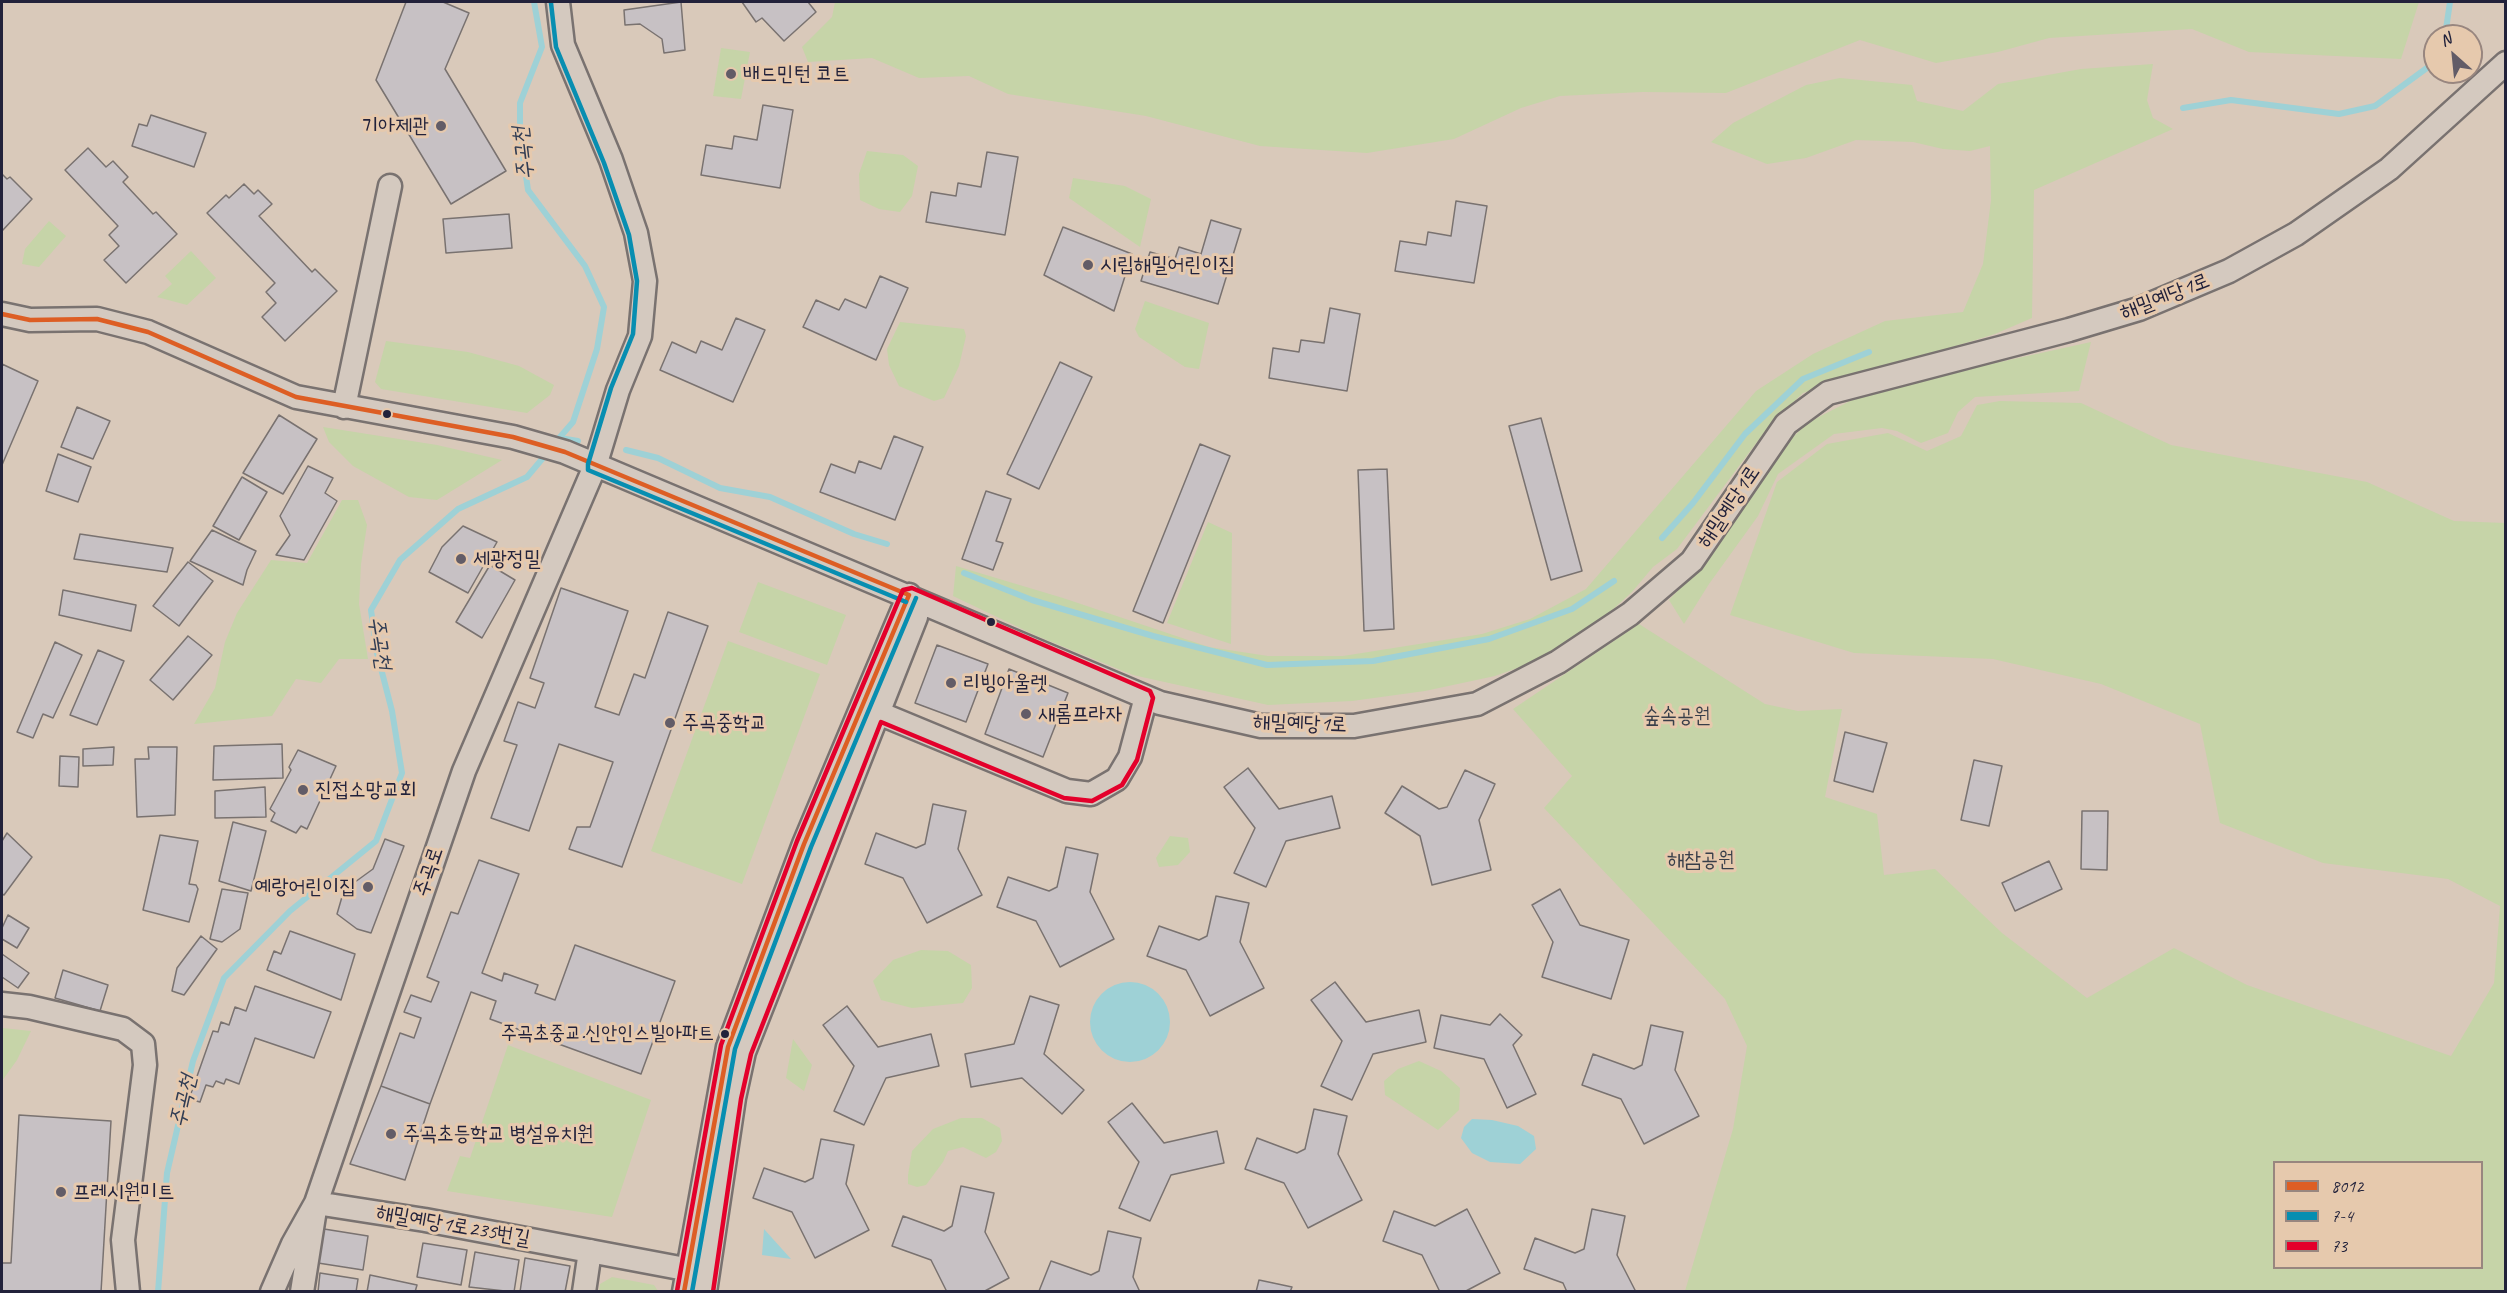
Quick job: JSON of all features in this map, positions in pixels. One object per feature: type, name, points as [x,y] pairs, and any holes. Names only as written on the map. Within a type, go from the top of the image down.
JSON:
[{"type":"street","name":"주곡로","points":[[302,1292],[316,1203],[464,771],[595,466],[618,390],[640,336],[645,281],[636,233],[615,171],[563,45],[558,2]]},
{"type":"street","name":"해밀예당1로","points":[[909,595],[1160,703],[1261,726],[1354,726],[1477,704],[1558,662],[1644,605],[1692,561],[1786,424],[1828,393],[2139,309],[2229,271],[2296,234],[2389,169],[2505,63]]},
{"type":"street","points":[[344,407],[390,186]]},
{"type":"street","points":[[2,314],[30,320],[97,319],[148,332],[296,397],[513,436],[565,452],[909,595],[916,617],[804,844],[728,1047],[696,1282]]},
{"type":"street","points":[[869,709],[1067,791],[1091,794],[1117,779],[1130,757],[1146,697]]},
{"type":"street","points":[[2,1005],[29,1007],[123,1029],[144,1044],[145,1065],[123,1240],[128,1292]]},
{"type":"street","points":[[272,1292],[293,1244],[316,1203]]},
{"type":"street","name":"해밀예당1로235번길","points":[[316,1203],[590,1251],[696,1282]]},
{"type":"street","points":[[584,1292],[590,1251]]},
{"type":"green space","points":[[835,2],[2419,2],[2401,59],[2249,52],[2192,29],[2049,38],[1998,52],[1936,63],[1860,40],[1726,93],[1643,92],[1560,96],[1521,108],[1454,139],[1367,153],[1260,146],[1146,116],[1008,94],[969,76],[919,78],[872,58],[808,62],[802,47],[832,17]]},
{"type":"green space","name":"배드민턴 코트","points":[[721,48],[750,52],[741,99],[713,96]]},
{"type":"green space","points":[[2153,64],[2147,100],[2153,118],[2173,129],[2034,190],[2032,318],[1995,334],[1803,393],[1769,426],[1677,549],[1653,567],[1632,592],[1597,624],[1551,656],[1495,676],[1425,691],[1352,701],[1268,705],[1133,675],[1037,636],[953,596],[956,566],[1063,598],[1209,647],[1268,656],[1343,656],[1482,634],[1530,619],[1586,589],[1756,391],[1813,354],[1885,321],[1963,312],[1983,264],[1991,200],[1990,146],[1970,151],[1943,149],[1913,142],[1856,140],[1806,158],[1767,164],[1711,142],[1733,123],[1806,85],[1840,78],[1912,85],[1917,101],[1963,111],[1998,84],[2081,69]]},
{"type":"green space","points":[[867,151],[903,155],[918,166],[912,196],[900,212],[879,209],[860,200],[859,174]]},
{"type":"green space","points":[[1073,178],[1125,186],[1151,199],[1140,247],[1069,198]]},
{"type":"green space","points":[[49,221],[66,236],[39,267],[22,264],[25,249]]},
{"type":"green space","points":[[191,251],[216,278],[187,305],[157,297],[172,284],[165,276]]},
{"type":"green space","points":[[1145,301],[1209,323],[1199,369],[1185,367],[1139,337],[1135,329]]},
{"type":"green space","points":[[900,322],[964,329],[966,336],[959,366],[944,398],[934,401],[899,386],[889,365],[887,349]]},
{"type":"green space","points":[[386,341],[468,352],[519,366],[554,385],[550,395],[527,413],[381,389],[375,382]]},
{"type":"green space","points":[[2091,342],[2079,391],[1975,397],[1958,412],[1948,433],[1921,443],[1897,431],[1882,428],[1834,434],[1778,474],[1758,516],[1709,584],[1684,624],[1669,600],[1710,556],[1781,448],[1809,422],[1852,400],[1904,383]]},
{"type":"green space","points":[[2000,401],[2081,403],[2171,445],[2367,482],[2454,521],[2505,523],[2505,1291],[1685,1291],[1733,1129],[1747,1046],[1725,999],[1544,808],[1572,776],[1513,709],[1639,624],[1765,704],[1798,711],[1842,709],[1825,797],[1877,814],[1884,875],[1935,869],[2002,933],[2087,998],[2174,948],[2247,985],[2451,1056],[2494,983],[2500,906],[2448,879],[2323,863],[2220,823],[2200,724],[2101,684],[1993,659],[1854,653],[1730,615],[1777,482],[1827,444],[1888,433],[1927,451],[1961,436],[1977,405]]},
{"type":"green space","points":[[323,427],[437,445],[502,460],[437,500],[409,497],[353,466],[329,442]]},
{"type":"green space","points":[[342,500],[358,500],[367,525],[361,564],[359,604],[368,659],[339,659],[321,683],[296,679],[272,716],[194,724],[215,688],[225,642],[237,613],[271,560],[307,563]]},
{"type":"green space","points":[[1208,522],[1232,533],[1231,644],[1167,623]]},
{"type":"green space","points":[[758,582],[846,615],[827,665],[739,632]]},
{"type":"green space","points":[[728,641],[820,674],[742,884],[651,851]]},
{"type":"green space","points":[[1170,836],[1188,838],[1190,852],[1178,865],[1159,867],[1156,858]]},
{"type":"green space","points":[[921,950],[948,951],[971,965],[972,988],[963,1003],[912,1008],[881,1000],[873,981],[893,960]]},
{"type":"green space","points":[[2,1028],[31,1031],[17,1060],[2,1081]]},
{"type":"green space","points":[[793,1039],[812,1065],[804,1091],[786,1078]]},
{"type":"green space","points":[[508,1045],[651,1100],[612,1217],[447,1191],[460,1156],[470,1158]]},
{"type":"green space","points":[[1419,1061],[1441,1071],[1460,1088],[1459,1110],[1438,1130],[1385,1095],[1384,1081],[1398,1069]]},
{"type":"green space","points":[[961,1118],[982,1118],[1000,1128],[1002,1141],[996,1152],[986,1158],[963,1147],[948,1151],[926,1185],[917,1187],[908,1184],[912,1151],[933,1129]]},
{"type":"green space","points":[[612,1277],[654,1285],[658,1291],[599,1291],[600,1284]]},
{"type":"water","points":[[1130,982],[1145,985],[1158,994],[1167,1007],[1170,1022],[1167,1037],[1158,1050],[1145,1059],[1130,1062],[1115,1059],[1102,1050],[1093,1037],[1090,1022],[1093,1007],[1102,994],[1115,985]]},
{"type":"water","points":[[1472,1119],[1492,1120],[1518,1126],[1534,1136],[1536,1149],[1520,1164],[1490,1162],[1472,1153],[1461,1138],[1464,1127]]},
{"type":"water","points":[[764,1229],[791,1259],[762,1255]]},
{"type":"building","name":"기아제관","points":[[406,2],[443,2],[469,13],[445,69],[506,171],[451,204],[376,80]]},
{"type":"building","points":[[681,2],[685,50],[664,53],[662,39],[640,24],[625,25],[624,10]]},
{"type":"building","points":[[742,2],[808,2],[816,12],[784,41],[762,18],[756,22]]},
{"type":"building","points":[[763,105],[793,110],[780,188],[701,175],[706,145],[732,149],[734,136],[757,140]]},
{"type":"building","points":[[151,115],[206,133],[194,167],[132,146],[139,124],[147,126]]},
{"type":"building","points":[[88,148],[106,167],[113,161],[128,177],[123,182],[153,214],[156,212],[177,234],[126,283],[104,260],[119,246],[109,235],[118,226],[65,170]]},
{"type":"building","points":[[987,152],[1018,157],[1005,235],[926,222],[931,192],[956,196],[958,183],[981,187]]},
{"type":"building","points":[[2,174],[7,179],[10,177],[32,199],[2,231]]},
{"type":"building","points":[[244,184],[254,194],[258,190],[272,204],[259,216],[312,272],[315,269],[337,291],[285,341],[262,317],[276,303],[266,292],[275,283],[207,213],[226,195],[229,198]]},
{"type":"building","points":[[1456,201],[1487,206],[1474,283],[1395,271],[1400,241],[1426,245],[1428,232],[1451,236]]},
{"type":"building","points":[[509,214],[512,248],[446,253],[443,219]]},
{"type":"building","points":[[1211,220],[1241,229],[1218,304],[1141,281],[1150,252],[1175,259],[1179,247],[1201,254]]},
{"type":"building","name":"시립해밀어린이집","points":[[1063,227],[1132,254],[1114,311],[1044,275]]},
{"type":"building","points":[[880,276],[908,288],[876,360],[803,327],[816,300],[839,310],[845,299],[866,308]]},
{"type":"building","points":[[1330,308],[1360,314],[1347,391],[1269,378],[1273,348],[1299,352],[1301,340],[1324,343]]},
{"type":"building","points":[[736,318],[765,330],[733,402],[660,370],[672,342],[696,353],[701,341],[722,350]]},
{"type":"building","points":[[1060,362],[1092,377],[1039,489],[1007,474]]},
{"type":"building","points":[[2,364],[38,381],[2,465]]},
{"type":"building","points":[[77,407],[110,421],[93,459],[61,447]]},
{"type":"building","points":[[279,415],[317,439],[283,494],[243,473]]},
{"type":"building","points":[[1541,418],[1582,571],[1551,580],[1509,426]]},
{"type":"building","points":[[894,436],[923,447],[895,520],[820,492],[831,464],[855,473],[859,461],[881,469]]},
{"type":"building","points":[[1200,444],[1230,456],[1163,623],[1133,611]]},
{"type":"building","points":[[58,454],[91,467],[78,502],[46,491]]},
{"type":"building","points":[[308,466],[333,478],[325,493],[337,501],[304,560],[276,555],[290,535],[280,516]]},
{"type":"building","points":[[1387,469],[1394,629],[1364,631],[1358,470]]},
{"type":"building","points":[[242,477],[267,492],[239,540],[213,526]]},
{"type":"building","points":[[986,491],[1011,499],[996,541],[1003,543],[993,570],[962,559]]},
{"type":"building","name":"세광정밀","points":[[463,526],[497,542],[468,593],[429,572],[442,547]]},
{"type":"building","points":[[212,530],[256,551],[243,585],[190,561]]},
{"type":"building","points":[[80,534],[173,548],[167,572],[74,559]]},
{"type":"building","points":[[188,562],[213,581],[179,626],[153,606]]},
{"type":"building","points":[[490,565],[515,580],[482,638],[456,622]]},
{"type":"building","name":"주곡중학교","points":[[561,588],[628,611],[595,707],[619,715],[634,674],[645,678],[668,612],[708,626],[622,867],[569,849],[577,827],[590,827],[613,762],[559,744],[529,831],[491,818],[517,745],[504,741],[518,702],[535,708],[544,683],[530,678]]},
{"type":"building","points":[[63,590],[136,605],[131,631],[59,615]]},
{"type":"building","points":[[188,636],[212,655],[173,700],[150,680]]},
{"type":"building","points":[[55,642],[82,655],[53,718],[43,714],[33,738],[17,732]]},
{"type":"building","name":"리빙아울렛","points":[[937,645],[988,664],[966,722],[915,703]]},
{"type":"building","points":[[98,650],[124,661],[97,725],[70,715]]},
{"type":"building","name":"새롬프라자","points":[[1009,669],[1068,693],[1043,757],[985,734]]},
{"type":"building","points":[[1845,732],[1887,743],[1873,792],[1834,781]]},
{"type":"building","points":[[282,744],[283,778],[213,780],[214,746]]},
{"type":"building","points":[[114,747],[113,765],[83,766],[83,749]]},
{"type":"building","points":[[148,747],[177,747],[175,815],[137,817],[135,759],[149,759]]},
{"type":"building","name":"진접소망교회","points":[[298,750],[336,766],[307,829],[301,826],[296,833],[271,821],[275,813],[270,809],[291,770],[289,767]]},
{"type":"building","points":[[60,756],[79,757],[78,787],[59,786]]},
{"type":"building","points":[[1974,760],[2002,766],[1989,826],[1961,820]]},
{"type":"building","points":[[1248,768],[1279,809],[1332,796],[1340,828],[1286,841],[1266,887],[1234,873],[1255,828],[1224,787]]},
{"type":"building","points":[[1465,770],[1495,784],[1479,820],[1491,870],[1432,885],[1420,836],[1385,813],[1402,786],[1439,809],[1447,807]]},
{"type":"building","points":[[265,787],[266,817],[215,818],[215,791]]},
{"type":"building","points":[[933,804],[966,811],[958,849],[982,895],[927,923],[903,878],[865,864],[876,833],[916,848],[925,844]]},
{"type":"building","points":[[2082,811],[2108,811],[2107,870],[2081,869]]},
{"type":"building","points":[[233,822],[266,831],[251,891],[219,881]]},
{"type":"building","points":[[7,833],[32,857],[4,895],[2,894],[2,841]]},
{"type":"building","points":[[160,835],[198,841],[189,884],[196,885],[198,889],[189,922],[143,910]]},
{"type":"building","name":"예랑어린이집","points":[[385,839],[404,846],[371,933],[357,929],[337,914],[344,890],[373,869]]},
{"type":"building","points":[[1066,847],[1098,854],[1090,892],[1114,939],[1060,967],[1036,921],[997,907],[1008,877],[1049,891],[1057,887]]},
{"type":"building","points":[[479,860],[519,874],[482,973],[502,981],[504,973],[538,985],[535,993],[555,1000],[575,945],[675,981],[641,1074],[490,1019],[496,1001],[471,992],[430,1104],[381,1086],[400,1033],[414,1038],[421,1018],[404,1012],[411,995],[431,1002],[439,982],[427,977],[451,912],[458,914]]},
{"type":"building","points":[[2049,861],[2062,889],[2015,911],[2002,883]]},
{"type":"building","points":[[222,889],[248,893],[240,929],[222,942],[210,939]]},
{"type":"building","points":[[1560,889],[1580,925],[1629,940],[1611,999],[1542,977],[1553,942],[1532,905]]},
{"type":"building","points":[[1216,896],[1249,903],[1240,942],[1264,988],[1210,1016],[1186,970],[1147,956],[1159,926],[1199,940],[1207,936]]},
{"type":"building","points":[[8,915],[29,928],[17,948],[2,939],[2,928]]},
{"type":"building","points":[[290,931],[355,954],[341,1000],[267,970],[274,951],[281,954]]},
{"type":"building","points":[[201,936],[217,949],[184,995],[172,991],[177,968]]},
{"type":"building","points":[[2,954],[29,973],[18,988],[2,977]]},
{"type":"building","points":[[63,970],[108,985],[100,1011],[55,998]]},
{"type":"building","points":[[1335,982],[1366,1022],[1419,1010],[1426,1042],[1373,1054],[1352,1100],[1321,1086],[1342,1041],[1311,1000]]},
{"type":"building","points":[[255,986],[331,1012],[314,1058],[255,1038],[239,1084],[226,1079],[224,1084],[216,1081],[213,1087],[206,1085],[200,1102],[189,1099],[213,1031],[218,1032],[221,1022],[229,1025],[235,1007],[246,1011]]},
{"type":"building","points":[[1030,996],[1059,1005],[1044,1054],[1084,1090],[1062,1114],[1022,1078],[971,1087],[965,1054],[1014,1044]]},
{"type":"building","points":[[847,1006],[878,1047],[931,1034],[939,1066],[886,1078],[864,1125],[834,1111],[854,1066],[823,1025]]},
{"type":"building","points":[[1500,1014],[1522,1035],[1513,1045],[1536,1094],[1507,1108],[1484,1059],[1434,1048],[1441,1015],[1490,1025]]},
{"type":"building","points":[[1651,1025],[1683,1032],[1675,1070],[1699,1116],[1644,1144],[1621,1099],[1582,1085],[1593,1054],[1634,1069],[1642,1065]]},
{"type":"building","name":"주곡초등학교 병설유치원","points":[[381,1086],[430,1104],[405,1180],[350,1164]]},
{"type":"building","points":[[1132,1103],[1164,1143],[1217,1131],[1224,1163],[1171,1175],[1150,1221],[1119,1208],[1139,1162],[1108,1122]]},
{"type":"building","points":[[1314,1109],[1347,1116],[1338,1154],[1362,1200],[1308,1228],[1284,1183],[1245,1169],[1257,1138],[1297,1153],[1305,1149]]},
{"type":"building","name":"프레시원미트","points":[[19,1115],[111,1121],[101,1292],[2,1292],[2,1263],[11,1263]]},
{"type":"building","points":[[821,1139],[854,1145],[846,1184],[869,1230],[815,1258],[792,1212],[753,1198],[764,1168],[805,1182],[813,1178]]},
{"type":"building","points":[[961,1186],[994,1193],[985,1232],[1009,1278],[983,1292],[947,1292],[931,1260],[892,1246],[903,1216],[944,1231],[952,1226]]},
{"type":"building","points":[[1467,1209],[1500,1273],[1464,1292],[1440,1292],[1422,1255],[1383,1241],[1394,1211],[1435,1226]]},
{"type":"building","points":[[1592,1209],[1625,1216],[1617,1255],[1636,1292],[1567,1292],[1563,1283],[1524,1269],[1535,1238],[1575,1253],[1584,1249]]},
{"type":"building","points":[[324,1229],[368,1236],[363,1270],[318,1263]]},
{"type":"building","points":[[1108,1231],[1141,1238],[1133,1277],[1140,1292],[1039,1291],[1051,1261],[1091,1275],[1099,1271]]},
{"type":"building","points":[[423,1243],[467,1250],[461,1285],[417,1277]]},
{"type":"building","points":[[475,1252],[519,1260],[514,1292],[469,1287]]},
{"type":"building","points":[[525,1258],[570,1266],[565,1292],[520,1292]]},
{"type":"building","points":[[320,1273],[358,1279],[356,1292],[318,1292]]},
{"type":"building","points":[[370,1275],[417,1285],[415,1292],[367,1292]]},
{"type":"building","points":[[1259,1280],[1292,1287],[1290,1292],[1256,1292]]},
{"type":"waterway","name":"주곡천","points":[[534,2],[542,47],[520,103],[520,134],[528,190],[585,266],[604,307],[597,349],[573,422],[554,444]]},
{"type":"waterway","points":[[2447,24],[2450,2]]},
{"type":"waterway","points":[[2183,108],[2231,100],[2339,114],[2375,106],[2423,71]]},
{"type":"waterway","points":[[1662,538],[1693,503],[1745,434],[1803,379],[1869,352]]},
{"type":"waterway","points":[[560,438],[578,441]]},
{"type":"waterway","points":[[626,450],[658,458],[720,488],[770,497],[854,534],[887,544]]},
{"type":"waterway","name":"주곡천","points":[[158,1292],[167,1173],[193,1061],[224,978],[290,911],[376,841],[402,773],[392,711],[377,653],[371,610],[400,560],[458,509],[527,477],[548,452]]},
{"type":"waterway","points":[[964,573],[1032,600],[1153,636],[1267,665],[1373,661],[1489,639],[1572,609],[1614,581]]},
{"type":"transit line","name":"7-4","points":[[551,3],[556,47],[604,163],[629,235],[637,281],[633,334],[611,388],[588,470],[906,602]]},
{"type":"transit line","name":"8012","points":[[2,314],[30,320],[97,319],[148,332],[296,397],[513,437],[565,452],[909,595]]},
{"type":"transit line","name":"73","points":[[677,1291],[721,1045],[797,841],[903,590],[912,588],[1150,691],[1153,698],[1137,760],[1122,785],[1092,801],[1064,798],[881,722],[751,1054],[741,1099],[713,1292]]},
{"type":"transit line","name":"8012","points":[[684,1292],[728,1047],[804,844],[909,595]]},
{"type":"transit line","name":"7-4","points":[[692,1292],[735,1049],[811,847],[916,598]]},
{"type":"place","name":"배드민턴 코트","points":[[731,74]]},
{"type":"place","name":"기아제관","points":[[441,126]]},
{"type":"place","name":"시립해밀어린이집","points":[[1088,265]]},
{"type":"place","name":"세광정밀","points":[[461,559]]},
{"type":"place","name":"리빙아울렛","points":[[951,683]]},
{"type":"place","name":"새롬프라자","points":[[1026,714]]},
{"type":"place","name":"주곡중학교","points":[[670,723]]},
{"type":"place","name":"진접소망교회","points":[[303,790]]},
{"type":"place","name":"예랑어린이집","points":[[368,887]]},
{"type":"place","name":"주곡초중교.신안인스빌아파트","points":[[725,1034]]},
{"type":"place","name":"주곡초등학교 병설유치원","points":[[391,1134]]},
{"type":"place","name":"프레시원미트","points":[[61,1192]]},
{"type":"park label","name":"숲속공원","points":[[1677,716]]},
{"type":"park label","name":"해참공원","points":[[1701,860]]}]
